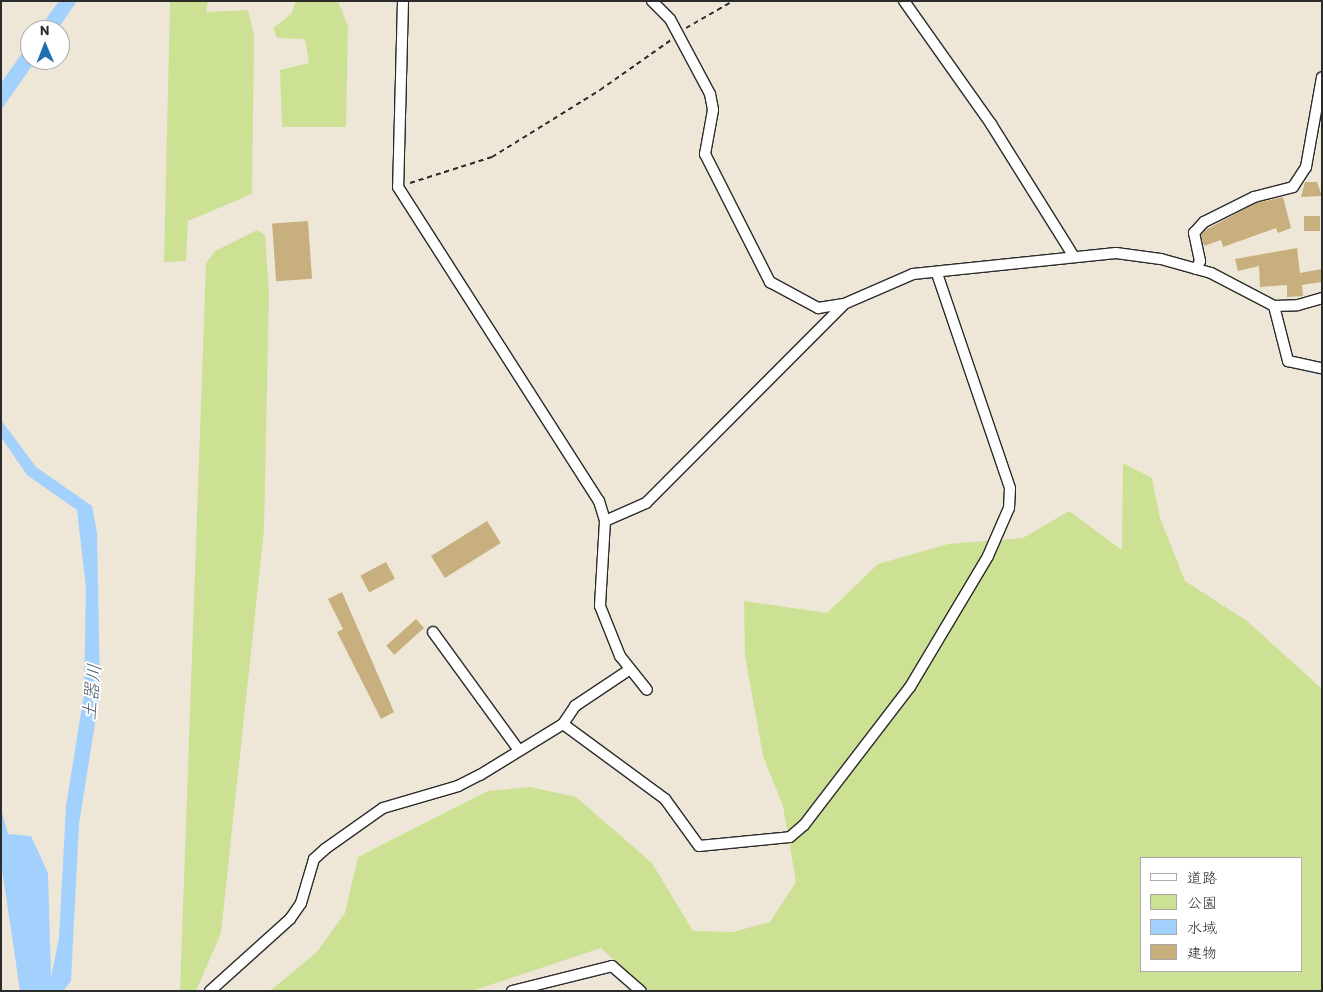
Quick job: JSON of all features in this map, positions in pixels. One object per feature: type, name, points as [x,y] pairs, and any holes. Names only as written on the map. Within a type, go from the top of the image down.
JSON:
[{"type":"street","points":[[403,1],[398,187],[594,495],[605,521],[600,606],[628,670],[647,690]]},
{"type":"street","points":[[652,1],[670,18],[710,94],[713,110],[705,154],[770,282],[818,308],[844,304],[913,274],[937,273],[1073,255],[1116,253],[1196,269],[1278,306],[1322,298]]},
{"type":"street","points":[[904,1],[991,124],[1073,255]]},
{"type":"street","points":[[1196,269],[1200,260],[1194,233],[1204,222],[1254,197],[1293,187],[1306,167],[1322,77]]},
{"type":"street","points":[[563,724],[665,799],[699,846],[790,837],[804,825],[910,687],[988,556],[1009,508],[1010,488],[937,273]]},
{"type":"street","points":[[605,521],[646,503],[844,304]]},
{"type":"street","points":[[1278,306],[1288,361],[1322,368]]},
{"type":"street","points":[[433,632],[518,749]]},
{"type":"street","points":[[210,991],[290,919],[301,903],[314,859],[325,849],[383,808],[458,786],[563,724],[575,706],[628,670]]},
{"type":"street","points":[[512,991],[612,966],[641,991]]},
{"type":"path","points":[[683,31],[733,1]]},
{"type":"path","points":[[398,187],[492,157],[600,90],[677,35]]},
{"type":"green space","points":[[170,1],[208,1],[206,12],[248,10],[254,34],[252,194],[188,221],[186,261],[164,262]]},
{"type":"green space","points":[[296,1],[338,1],[348,26],[346,127],[282,127],[280,70],[309,63],[305,39],[277,38],[273,28],[291,14]]},
{"type":"green space","points":[[257,230],[265,235],[269,293],[264,530],[221,933],[196,991],[180,991],[206,263],[215,251]]},
{"type":"green space","points":[[1123,463],[1152,478],[1160,518],[1185,581],[1247,621],[1322,689],[1322,991],[647,991],[601,948],[472,991],[270,991],[317,952],[345,913],[358,857],[488,791],[530,787],[576,797],[652,863],[693,931],[733,932],[770,922],[796,882],[783,806],[763,756],[745,656],[744,601],[827,613],[878,564],[948,544],[1023,538],[1069,511],[1122,550]]},
{"type":"water","points":[[59,1],[77,1],[64,20],[45,20]]},
{"type":"water","points":[[20,56],[20,70],[29,70],[1,110],[1,83]]},
{"type":"water","name":"土器川","points":[[1,420],[36,467],[92,506],[97,533],[100,692],[79,824],[71,981],[63,991],[20,991],[1,862],[1,809],[8,834],[31,836],[48,873],[51,977],[59,938],[66,806],[84,694],[86,588],[77,510],[27,475],[1,437]]},
{"type":"building","points":[[1305,182],[1317,182],[1322,196],[1301,197]]},
{"type":"building","points":[[1283,197],[1291,228],[1278,233],[1276,228],[1223,247],[1221,240],[1204,246],[1201,235],[1207,229],[1256,203]]},
{"type":"building","points":[[1304,216],[1320,216],[1320,231],[1304,231]]},
{"type":"building","points":[[308,221],[312,279],[276,281],[272,224]]},
{"type":"building","points":[[1297,248],[1300,273],[1322,269],[1322,282],[1302,285],[1303,296],[1287,297],[1287,285],[1260,287],[1259,266],[1238,271],[1235,259]]},
{"type":"building","points":[[487,521],[501,543],[445,578],[431,556]]},
{"type":"building","points":[[386,562],[395,579],[369,592],[360,576]]},
{"type":"building","points":[[342,592],[394,712],[381,719],[337,632],[343,629],[328,599]]},
{"type":"building","points":[[416,619],[424,628],[394,655],[386,646]]},
{"type":"waterway","points":[[1303,369],[1321,373]]}]
